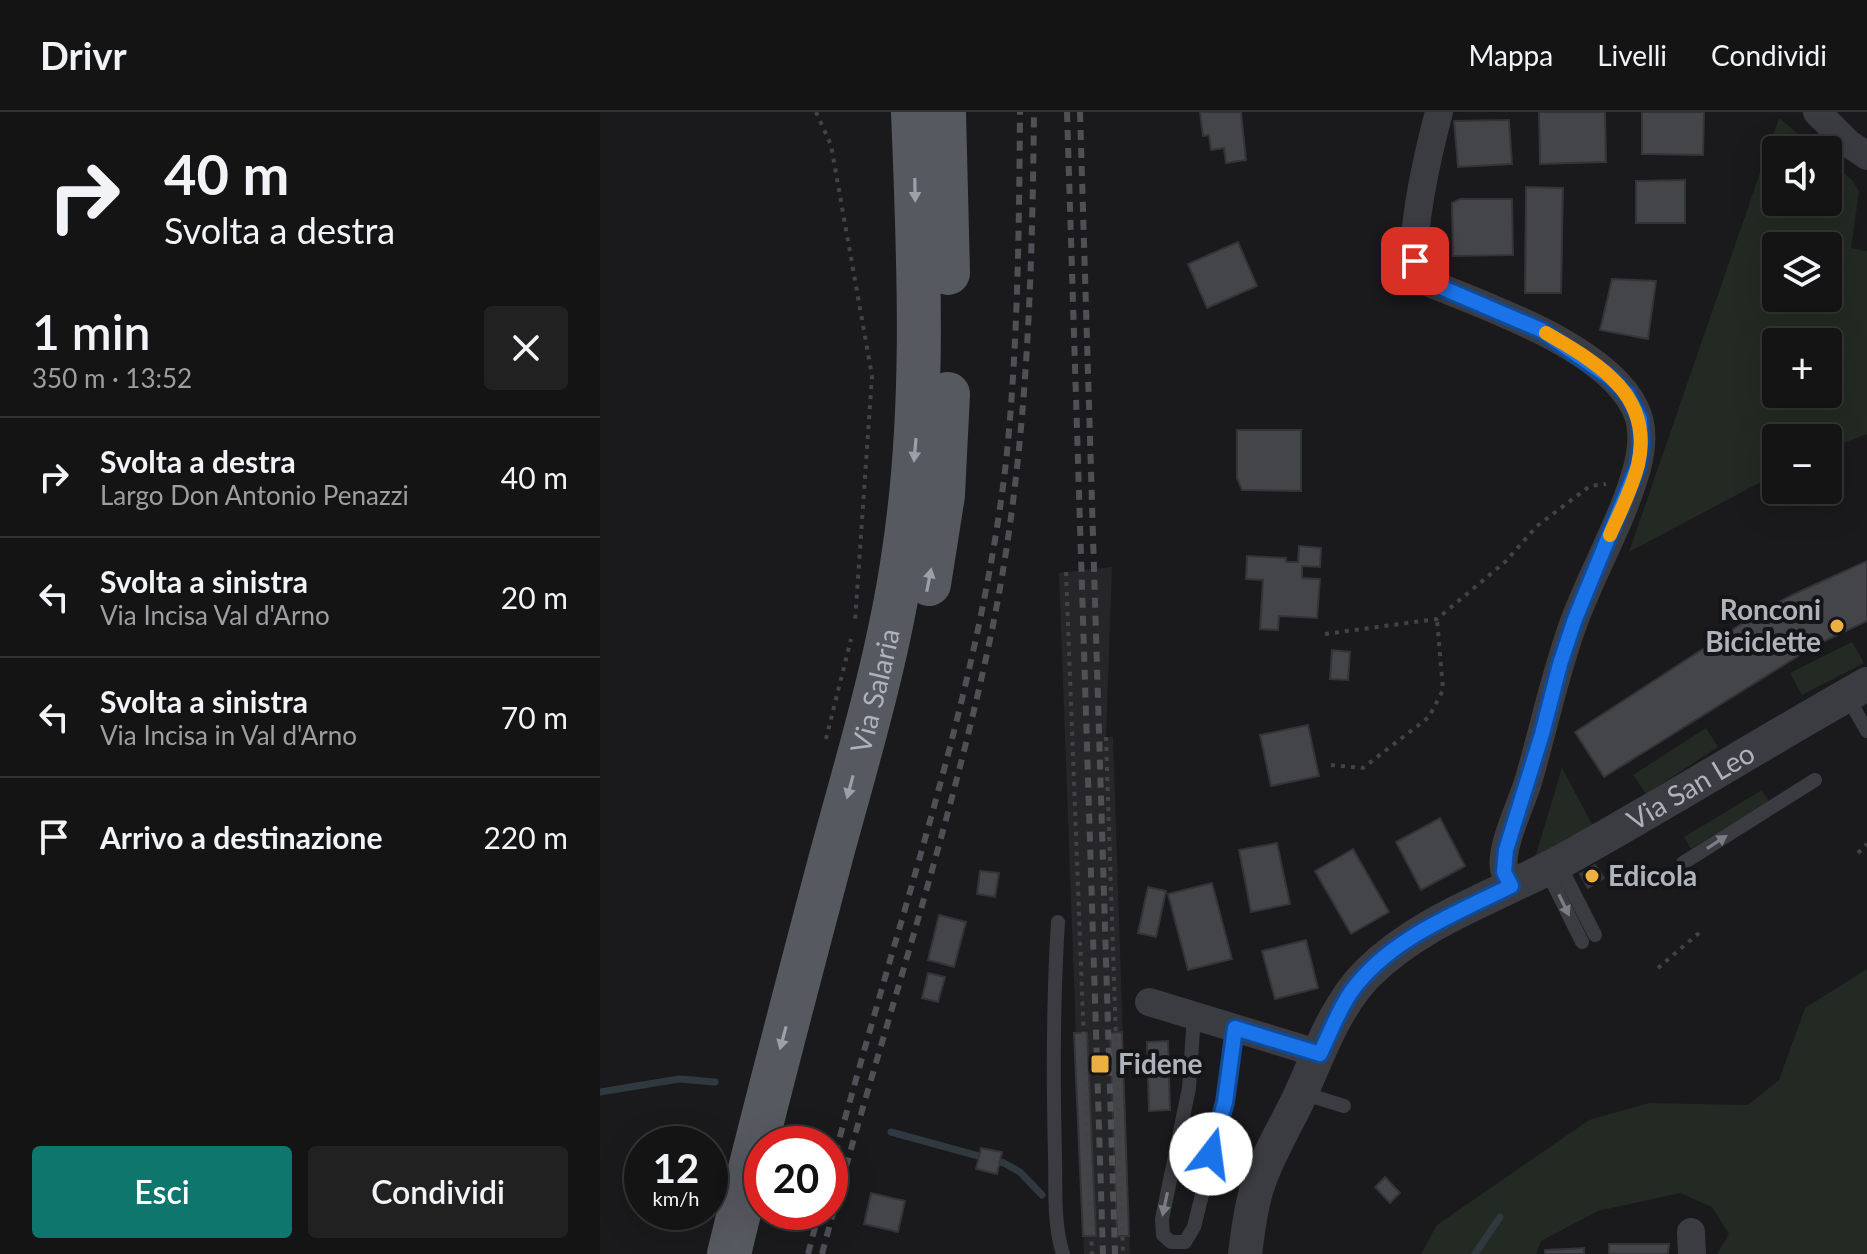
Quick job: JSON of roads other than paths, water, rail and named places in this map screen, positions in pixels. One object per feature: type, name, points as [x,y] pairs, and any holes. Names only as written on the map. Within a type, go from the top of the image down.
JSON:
[{"type":"main road","name":"Via Salaria","points":[[729,1254],[771,1080],[879,675],[903,558],[913,481],[919,391],[913,112]]},
{"type":"main road","name":"Via Salaria","points":[[791,1126],[908,676],[936,540],[945,472],[948,379],[944,112]]},
{"type":"main road","points":[[759,1254],[765,1230]]},
{"type":"street","points":[[1439,112],[1421,197],[1415,257],[1418,274],[1432,284],[1541,330],[1597,367],[1627,394],[1640,419],[1641,446],[1633,481],[1575,619],[1506,850],[1504,872],[1511,886]]},
{"type":"street","points":[[1817,112],[1848,143],[1867,156]]},
{"type":"street","name":"Via San Leo","points":[[1245,1254],[1259,1181],[1350,993],[1377,964],[1412,938],[1654,810],[1857,690]]},
{"type":"street","points":[[1149,1002],[1320,1054]]},
{"type":"lane","points":[[1857,690],[1867,731]]},
{"type":"lane","points":[[1683,863],[1815,780]]},
{"type":"lane","points":[[1552,866],[1588,938]]},
{"type":"lane","points":[[1058,922],[1053,1009],[1053,1093],[1057,1227],[1063,1254]]},
{"type":"lane","points":[[1194,1016],[1189,1088],[1162,1219],[1163,1235],[1171,1242],[1185,1242],[1194,1227],[1225,1102],[1235,1028]]},
{"type":"lane","points":[[1301,1093],[1344,1106]]},
{"type":"waterway","points":[[600,1092],[679,1079],[715,1082]]},
{"type":"waterway","points":[[891,1132],[1004,1163],[1020,1172],[1042,1195]]},
{"type":"waterway","points":[[1475,1254],[1500,1217]]},
{"type":"railway","points":[[843,1126],[950,748],[977,634],[998,520],[1013,375],[1020,112]]},
{"type":"railway","points":[[822,1254],[955,787],[1004,566],[1025,372],[1032,242],[1034,112]]},
{"type":"railway","points":[[1067,112],[1103,1254]]},
{"type":"railway","points":[[1080,112],[1115,1254]]},
{"type":"railway","points":[[808,1254],[814,1230]]},
{"type":"place","name":"Ronconi Biciclette","points":[[1837,626]]},
{"type":"place","name":"Edicola","points":[[1592,876]]},
{"type":"place","name":"Fidene","points":[[1100,1064]]}]
